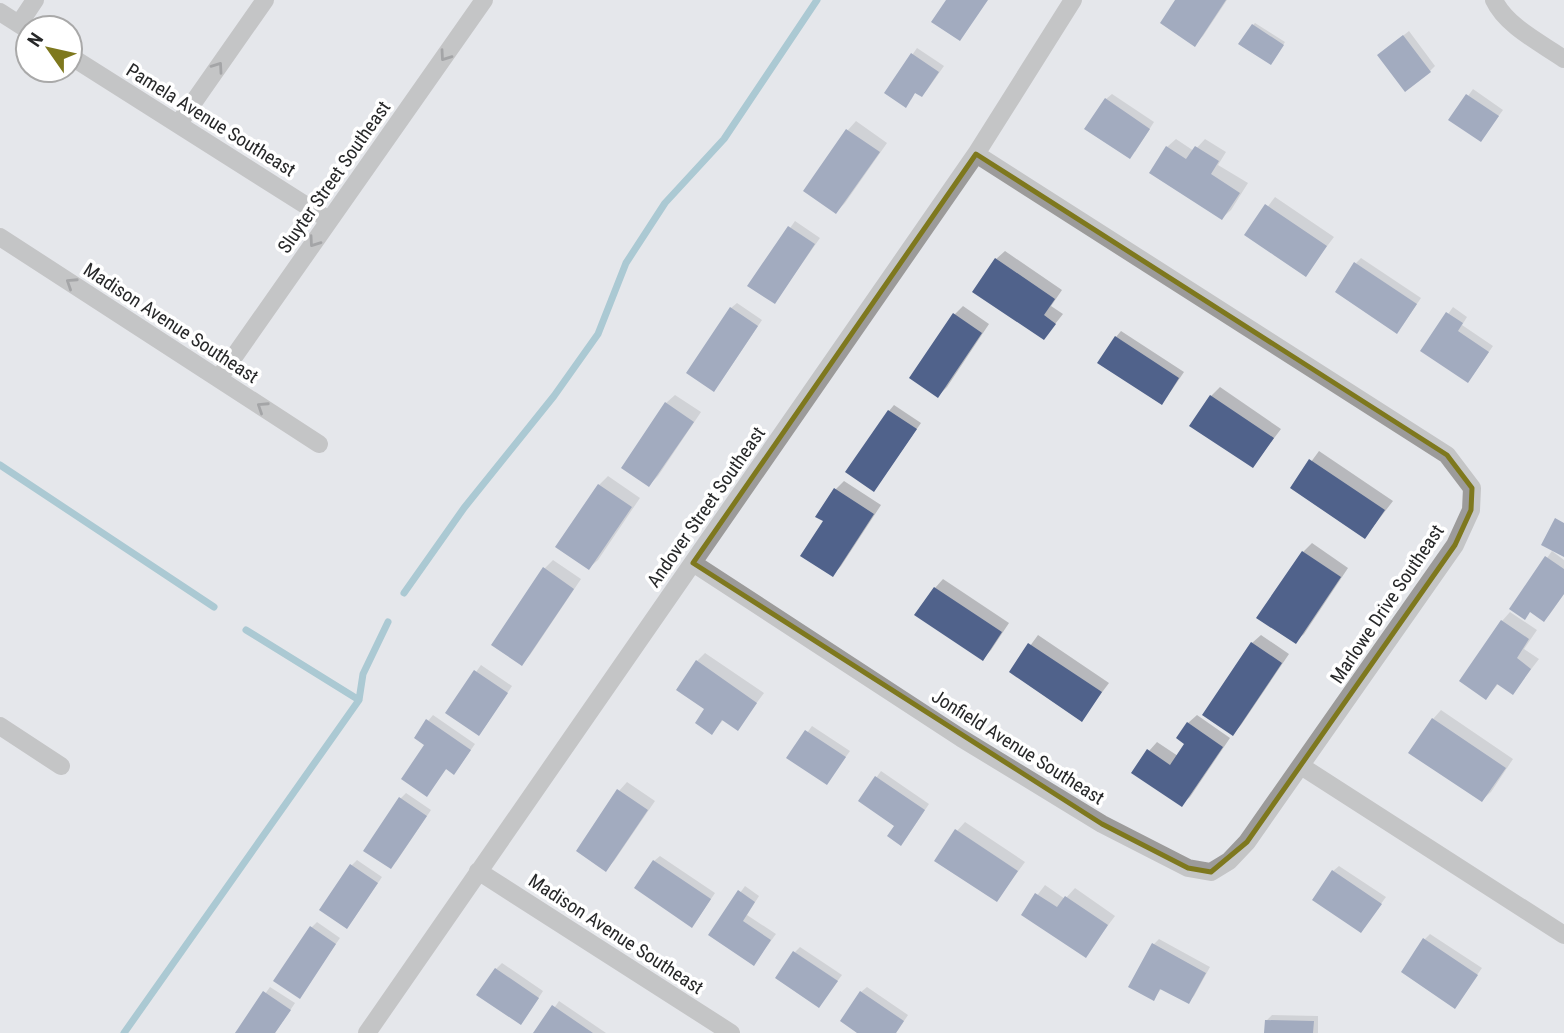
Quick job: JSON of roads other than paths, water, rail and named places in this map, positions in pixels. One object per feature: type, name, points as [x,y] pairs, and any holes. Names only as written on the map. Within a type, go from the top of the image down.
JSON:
[{"type":"street","points":[[179,123],[265,0]]},
{"type":"street","name":"Sluyter Street Southeast","points":[[219,378],[484,0]]},
{"type":"street","name":"Andover Street Southeast","points":[[367,1033],[976,154],[1073,0]]},
{"type":"street","points":[[1494,0],[1498,10],[1564,59]]},
{"type":"street","name":"Pamela Avenue Southeast","points":[[84,65],[329,220]]},
{"type":"street","name":"Marlowe Drive Southeast","points":[[976,154],[1447,455],[1472,488],[1471,510],[1455,545],[1301,766]]},
{"type":"street","name":"Madison Avenue Southeast","points":[[0,237],[319,444]]},
{"type":"street","name":"Jonfield Avenue Southeast","points":[[693,563],[961,738],[1066,803],[1188,868],[1211,872],[1228,861],[1247,842],[1301,766]]},
{"type":"street","points":[[0,726],[61,766]]},
{"type":"street","points":[[1301,766],[1564,935]]},
{"type":"street","name":"Madison Avenue Southeast","points":[[478,871],[731,1033]]},
{"type":"waterway","points":[[404,593],[464,508],[554,396],[598,334],[626,263],[665,203],[724,139],[817,0]]},
{"type":"waterway","points":[[0,465],[214,607]]},
{"type":"waterway","points":[[124,1033],[359,700],[363,674],[388,622]]},
{"type":"waterway","points":[[246,630],[359,700]]}]
